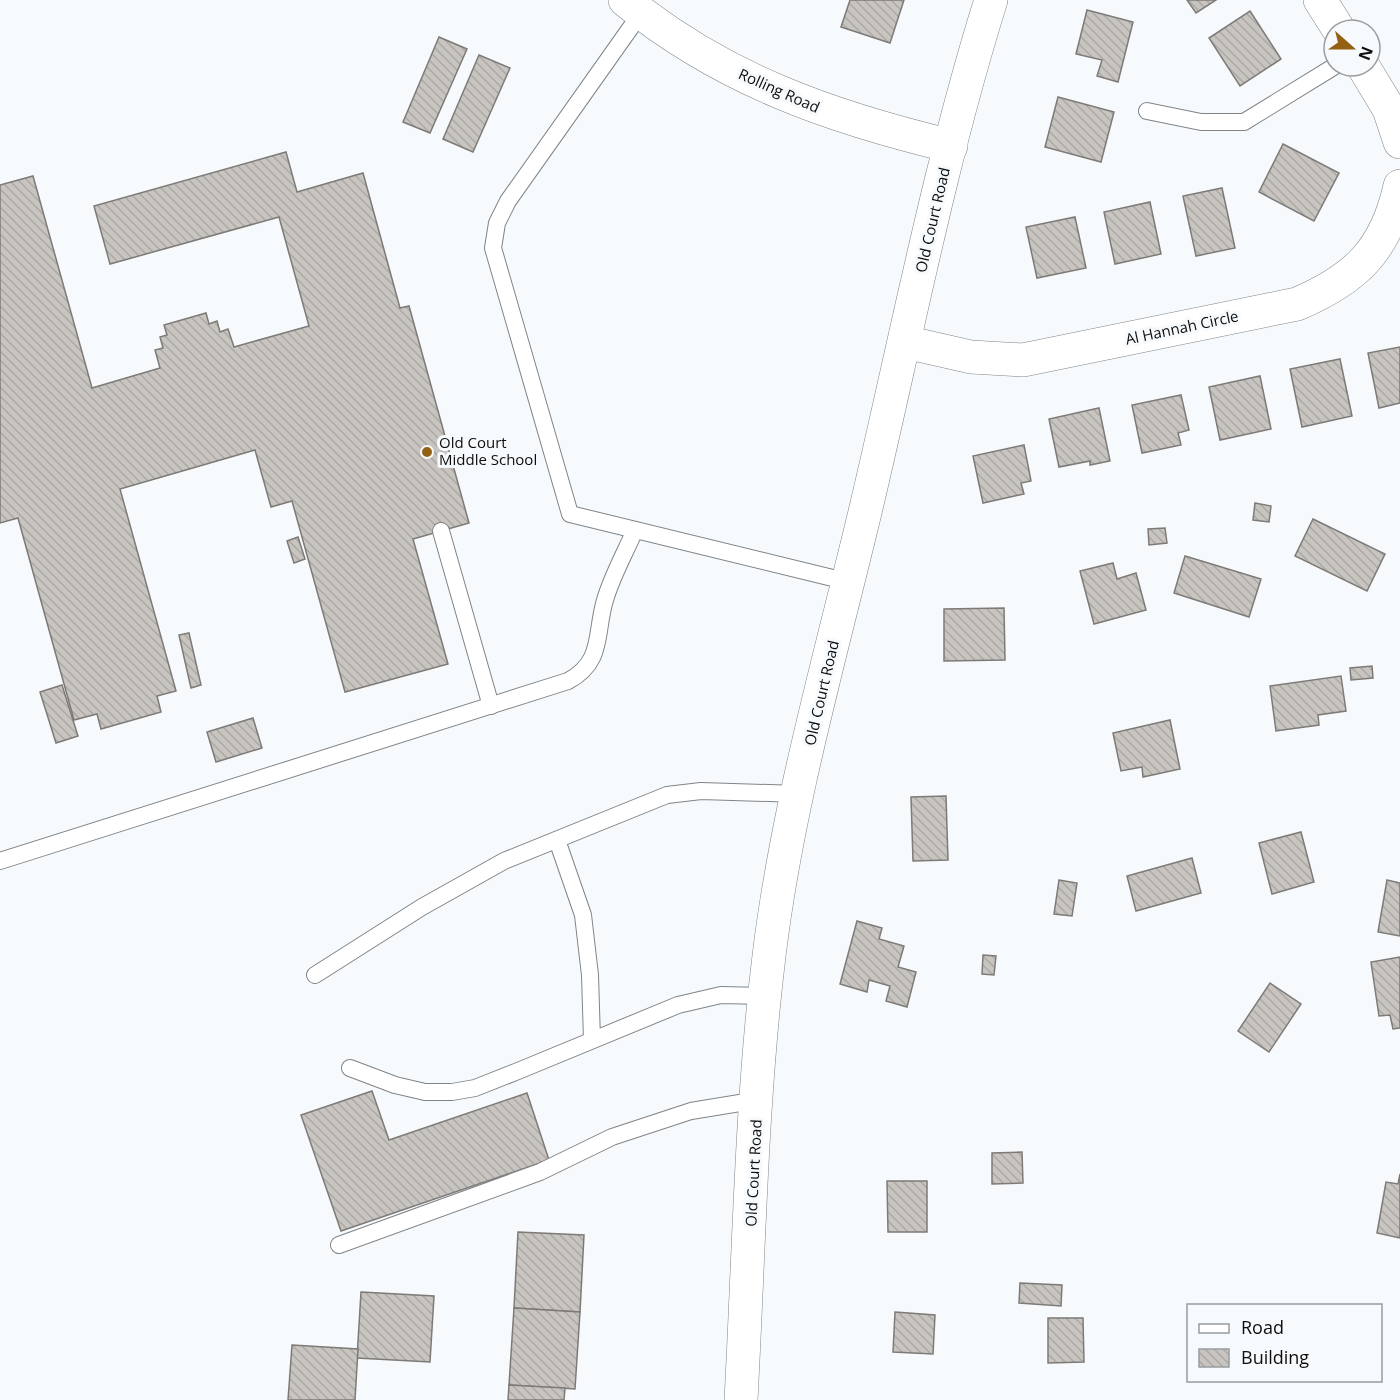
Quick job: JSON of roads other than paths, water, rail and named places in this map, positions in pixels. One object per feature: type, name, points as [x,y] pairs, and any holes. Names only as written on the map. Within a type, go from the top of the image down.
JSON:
[{"type":"main road","name":"Old Court Road","points":[[741,1400],[765,996],[777,902],[799,794],[951,146],[992,0]]},
{"type":"main road","points":[[1320,0],[1332,18]]},
{"type":"main road","name":"Rolling Road","points":[[633,7],[724,66],[791,99],[880,129],[951,146]]},
{"type":"main road","points":[[1370,78],[1389,109],[1400,142]]},
{"type":"main road","name":"Al Hannah Circle","points":[[905,342],[971,357],[1023,360],[1297,304],[1327,291],[1352,273],[1373,253],[1389,224],[1400,186]]},
{"type":"lane","points":[[633,7],[508,201],[497,223],[494,248],[570,514],[849,582]]},
{"type":"lane","points":[[1147,111],[1201,122],[1244,122],[1322,74]]},
{"type":"lane","points":[[0,861],[491,706],[580,675],[595,650],[606,598],[635,530]]},
{"type":"lane","points":[[441,531],[491,706]]},
{"type":"lane","points":[[315,975],[422,907],[504,861],[667,795],[701,791],[799,794]]},
{"type":"lane","points":[[557,840],[583,915],[590,975],[592,1040]]},
{"type":"lane","points":[[350,1068],[395,1085],[426,1092],[452,1092],[475,1088],[678,1005],[721,995],[765,996]]},
{"type":"lane","points":[[339,1245],[540,1172],[612,1137],[691,1111],[758,1100]]},
{"type":"place","name":"Old Court Middle School","points":[[427,452]]}]
